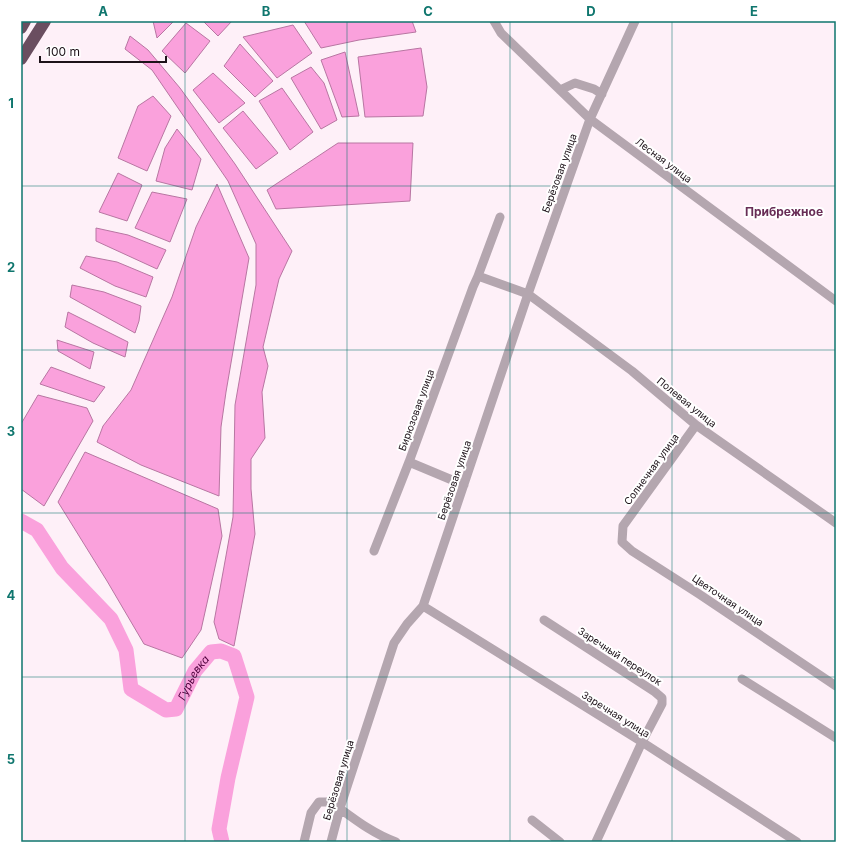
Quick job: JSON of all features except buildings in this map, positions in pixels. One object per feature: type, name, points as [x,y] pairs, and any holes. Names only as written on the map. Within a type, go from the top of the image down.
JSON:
[{"type":"highway","points":[[21,28],[25,21]]},
{"type":"highway","points":[[21,59],[45,21]]},
{"type":"street","name":"Лесная улица","points":[[494,21],[501,33],[590,119],[836,302]]},
{"type":"street","name":"Берёзовая улица","points":[[331,842],[340,808],[394,643],[407,624],[423,606],[528,294],[590,119],[636,21]]},
{"type":"street","points":[[560,90],[575,83],[594,89],[602,94]]},
{"type":"street","name":"Бирюзовая улица","points":[[374,550],[409,462],[472,286],[478,276],[500,217]]},
{"type":"street","points":[[478,276],[528,294]]},
{"type":"street","name":"Полевая улица","points":[[528,294],[632,371],[696,425],[836,523]]},
{"type":"street","name":"Солнечная улица","points":[[623,526],[696,425]]},
{"type":"street","points":[[409,462],[464,485]]},
{"type":"street","name":"Цветочная улица","points":[[623,526],[622,542],[632,551],[836,686]]},
{"type":"street","name":"Заречная улица","points":[[423,606],[642,742],[797,842]]},
{"type":"street","name":"Заречный переулок","points":[[544,620],[662,698],[662,704],[642,742]]},
{"type":"street","points":[[742,679],[836,738]]},
{"type":"street","points":[[596,842],[642,742]]},
{"type":"street","points":[[304,842],[311,813],[319,802],[331,802],[360,824],[381,836],[396,842]]},
{"type":"street","points":[[532,820],[560,842]]},
{"type":"shaded area","points":[[153,21],[174,21],[157,38]]},
{"type":"shaded area","points":[[203,21],[232,21],[218,36]]},
{"type":"shaded area","points":[[304,21],[412,21],[416,32],[359,40],[321,48]]},
{"type":"shaded area","points":[[186,23],[210,41],[185,73],[162,51]]},
{"type":"shaded area","points":[[293,25],[312,53],[277,78],[243,37]]},
{"type":"shaded area","points":[[130,36],[148,50],[180,88],[235,164],[292,251],[279,279],[263,347],[268,366],[262,392],[265,438],[251,459],[251,489],[255,534],[234,646],[219,639],[214,622],[233,517],[235,405],[256,285],[256,244],[228,181],[152,70],[125,49]]},
{"type":"shaded area","points":[[240,44],[273,81],[255,97],[224,66]]},
{"type":"shaded area","points":[[421,48],[427,87],[423,116],[365,117],[358,57]]},
{"type":"shaded area","points":[[345,52],[359,116],[342,117],[321,60]]},
{"type":"shaded area","points":[[311,67],[324,83],[337,120],[321,129],[291,78]]},
{"type":"shaded area","points":[[213,73],[245,103],[219,123],[193,90]]},
{"type":"shaded area","points":[[282,88],[313,132],[290,150],[259,101]]},
{"type":"shaded area","points":[[153,96],[171,116],[147,171],[118,158],[138,106]]},
{"type":"shaded area","points":[[243,111],[278,153],[256,169],[223,128]]},
{"type":"shaded area","points":[[177,129],[201,159],[192,190],[156,181],[165,148]]},
{"type":"shaded area","points":[[338,143],[413,143],[410,201],[276,209],[267,190]]},
{"type":"shaded area","points":[[118,173],[142,185],[127,221],[99,212]]},
{"type":"shaded area","points":[[217,184],[249,258],[221,427],[219,496],[141,465],[97,442],[103,426],[131,390],[172,297],[196,227]]},
{"type":"shaded area","points":[[152,192],[187,199],[170,242],[135,228]]},
{"type":"shaded area","points":[[96,228],[128,235],[166,250],[157,269],[96,241]]},
{"type":"shaded area","points":[[86,256],[117,262],[153,277],[146,297],[115,286],[80,268]]},
{"type":"shaded area","points":[[72,285],[104,292],[141,306],[139,321],[135,333],[70,297]]},
{"type":"shaded area","points":[[68,312],[128,342],[125,357],[93,343],[65,327]]},
{"type":"shaded area","points":[[57,340],[94,352],[90,369],[58,351]]},
{"type":"shaded area","points":[[51,367],[105,387],[94,402],[40,384]]},
{"type":"shaded area","points":[[38,395],[87,408],[93,421],[44,506],[21,489],[21,424]]},
{"type":"shaded area","points":[[85,452],[218,509],[222,536],[201,630],[182,658],[144,644],[58,502]]},
{"type":"waterway","name":"Гурьевка","points":[[21,521],[37,530],[62,568],[111,619],[126,650],[131,689],[166,710],[176,709],[195,671],[211,652],[221,651],[234,656],[247,697],[228,778],[219,829],[222,842]]},
{"type":"district","name":"Прибрежное","points":[[784,212]]}]
